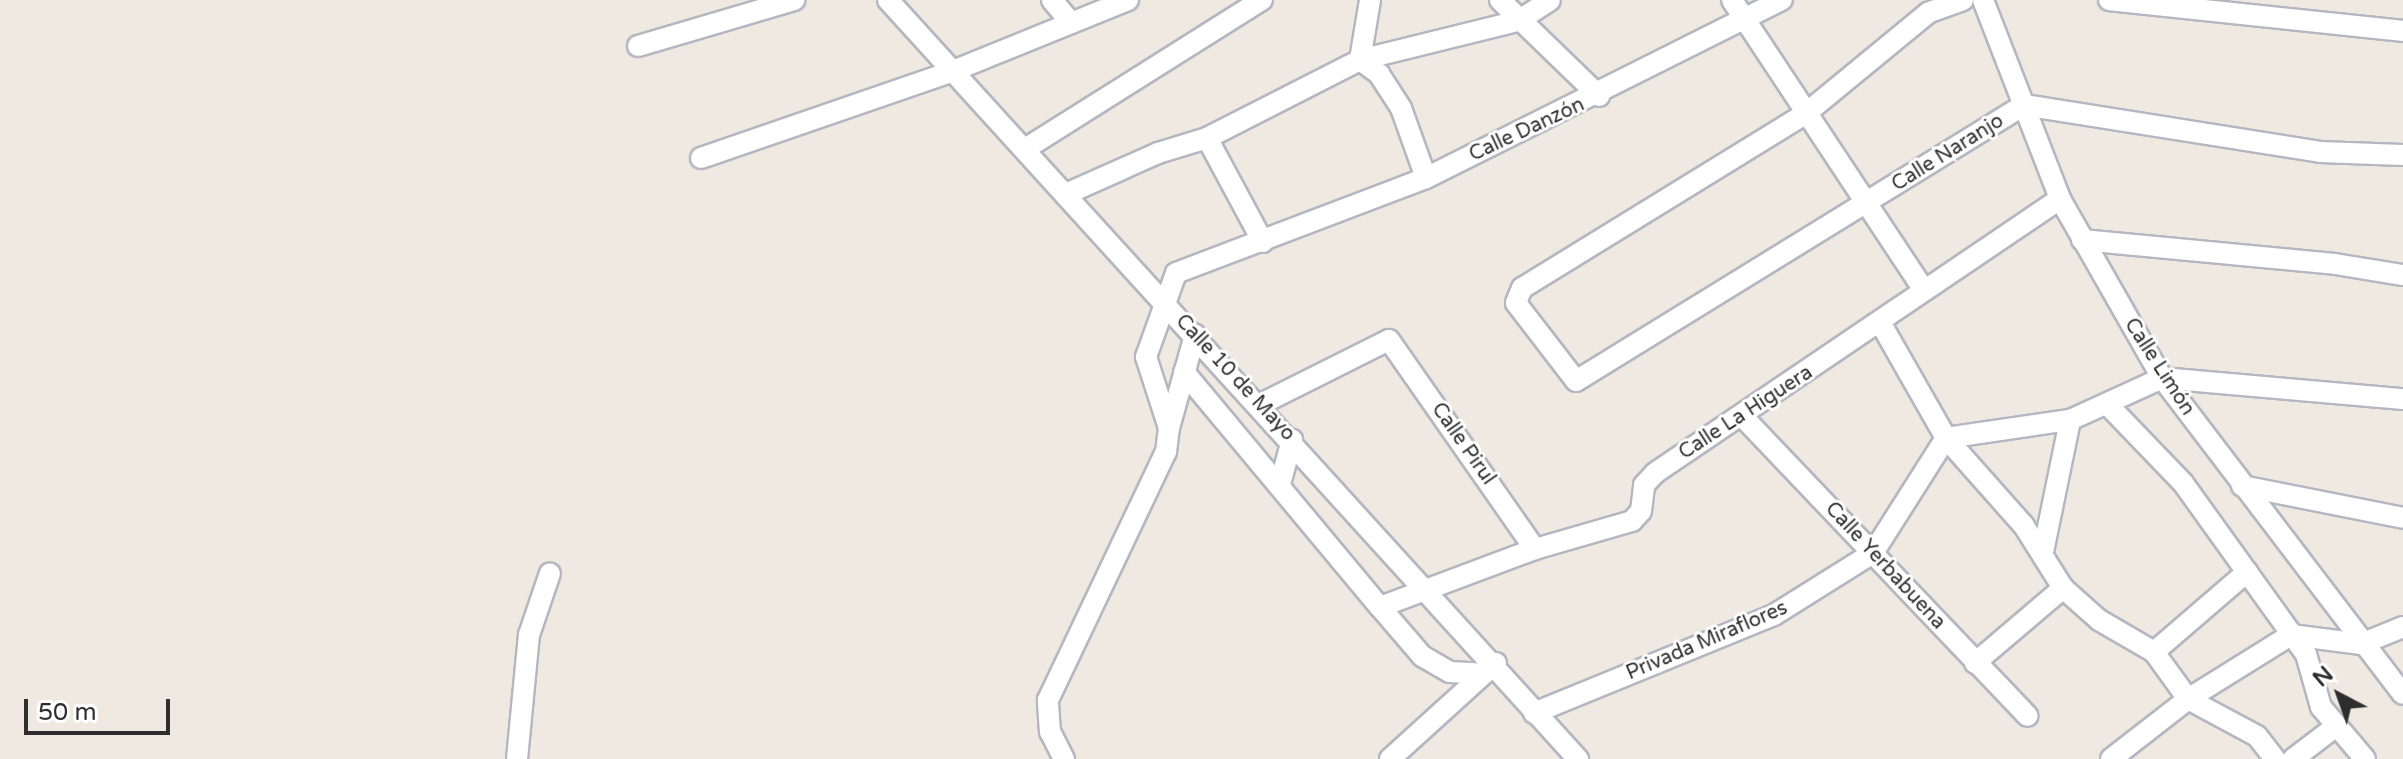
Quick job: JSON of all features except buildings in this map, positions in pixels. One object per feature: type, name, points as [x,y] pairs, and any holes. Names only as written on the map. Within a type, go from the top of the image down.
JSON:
[{"type":"street","points":[[638,46],[794,0]]},
{"type":"street","name":"Calle 10 de Mayo","points":[[888,0],[1428,590],[1490,669],[1578,759]]},
{"type":"street","points":[[1052,0],[1071,23]]},
{"type":"street","points":[[701,158],[953,71],[1128,0]]},
{"type":"street","points":[[1025,149],[1262,0]]},
{"type":"street","points":[[1360,60],[1370,0]]},
{"type":"street","points":[[1500,0],[1518,21],[1599,96]]},
{"type":"street","points":[[1066,194],[1158,153],[1207,138],[1360,60],[1518,21],[1550,0]]},
{"type":"street","points":[[1732,0],[1923,289]]},
{"type":"street","name":"Calle Danzón","points":[[1169,428],[1146,357],[1163,300],[1176,273],[1426,178],[1599,96],[1782,0]]},
{"type":"street","points":[[1805,114],[1928,13],[1963,0]]},
{"type":"street","name":"Calle Limón","points":[[1983,0],[2060,199],[2162,378],[2361,644],[2403,694]]},
{"type":"street","points":[[2109,0],[2403,31]]},
{"type":"street","points":[[1360,60],[1379,74],[1401,108],[1426,178]]},
{"type":"street","name":"Calle Naranjo","points":[[1805,114],[1522,288],[1516,303],[1576,381],[1589,378],[2024,105],[2320,152],[2403,155]]},
{"type":"street","points":[[1207,138],[1263,242]]},
{"type":"street","name":"Calle La Higuera","points":[[1380,607],[1535,549],[1632,521],[1641,511],[1644,485],[1655,473],[1881,324],[1923,289],[2060,199]]},
{"type":"street","points":[[2082,240],[2335,264],[2403,275]]},
{"type":"street","points":[[1881,324],[1946,438],[2043,552],[2063,588],[2099,620],[2154,652],[2188,699],[2257,736],[2275,759]]},
{"type":"street","points":[[1064,759],[1050,732],[1048,700],[1166,452],[1169,428],[1195,335]]},
{"type":"street","name":"Calle Pirul","points":[[1259,405],[1389,340],[1535,549]]},
{"type":"street","points":[[1184,372],[1422,656],[1450,672],[1490,669]]},
{"type":"street","points":[[1873,553],[1946,438],[2070,420],[2162,378],[2403,399]]},
{"type":"street","points":[[2107,404],[2183,483],[2306,654],[2314,692],[2335,727],[2365,759]]},
{"type":"street","name":"Calle Yerbabuena","points":[[1742,416],[2028,716]]},
{"type":"street","points":[[2043,552],[2070,420]]},
{"type":"street","points":[[1280,484],[1292,440]]},
{"type":"street","points":[[2242,486],[2403,518]]},
{"type":"street","name":"Privada Miraflores","points":[[1534,713],[1774,615],[1873,553]]},
{"type":"street","points":[[2154,652],[2247,572]]},
{"type":"street","points":[[517,759],[529,635],[550,573]]},
{"type":"street","points":[[1975,663],[2063,588]]},
{"type":"street","points":[[2111,759],[2188,699],[2291,635],[2361,644],[2403,627]]},
{"type":"street","points":[[1390,759],[1490,669]]},
{"type":"street","points":[[2293,759],[2335,727]]}]
